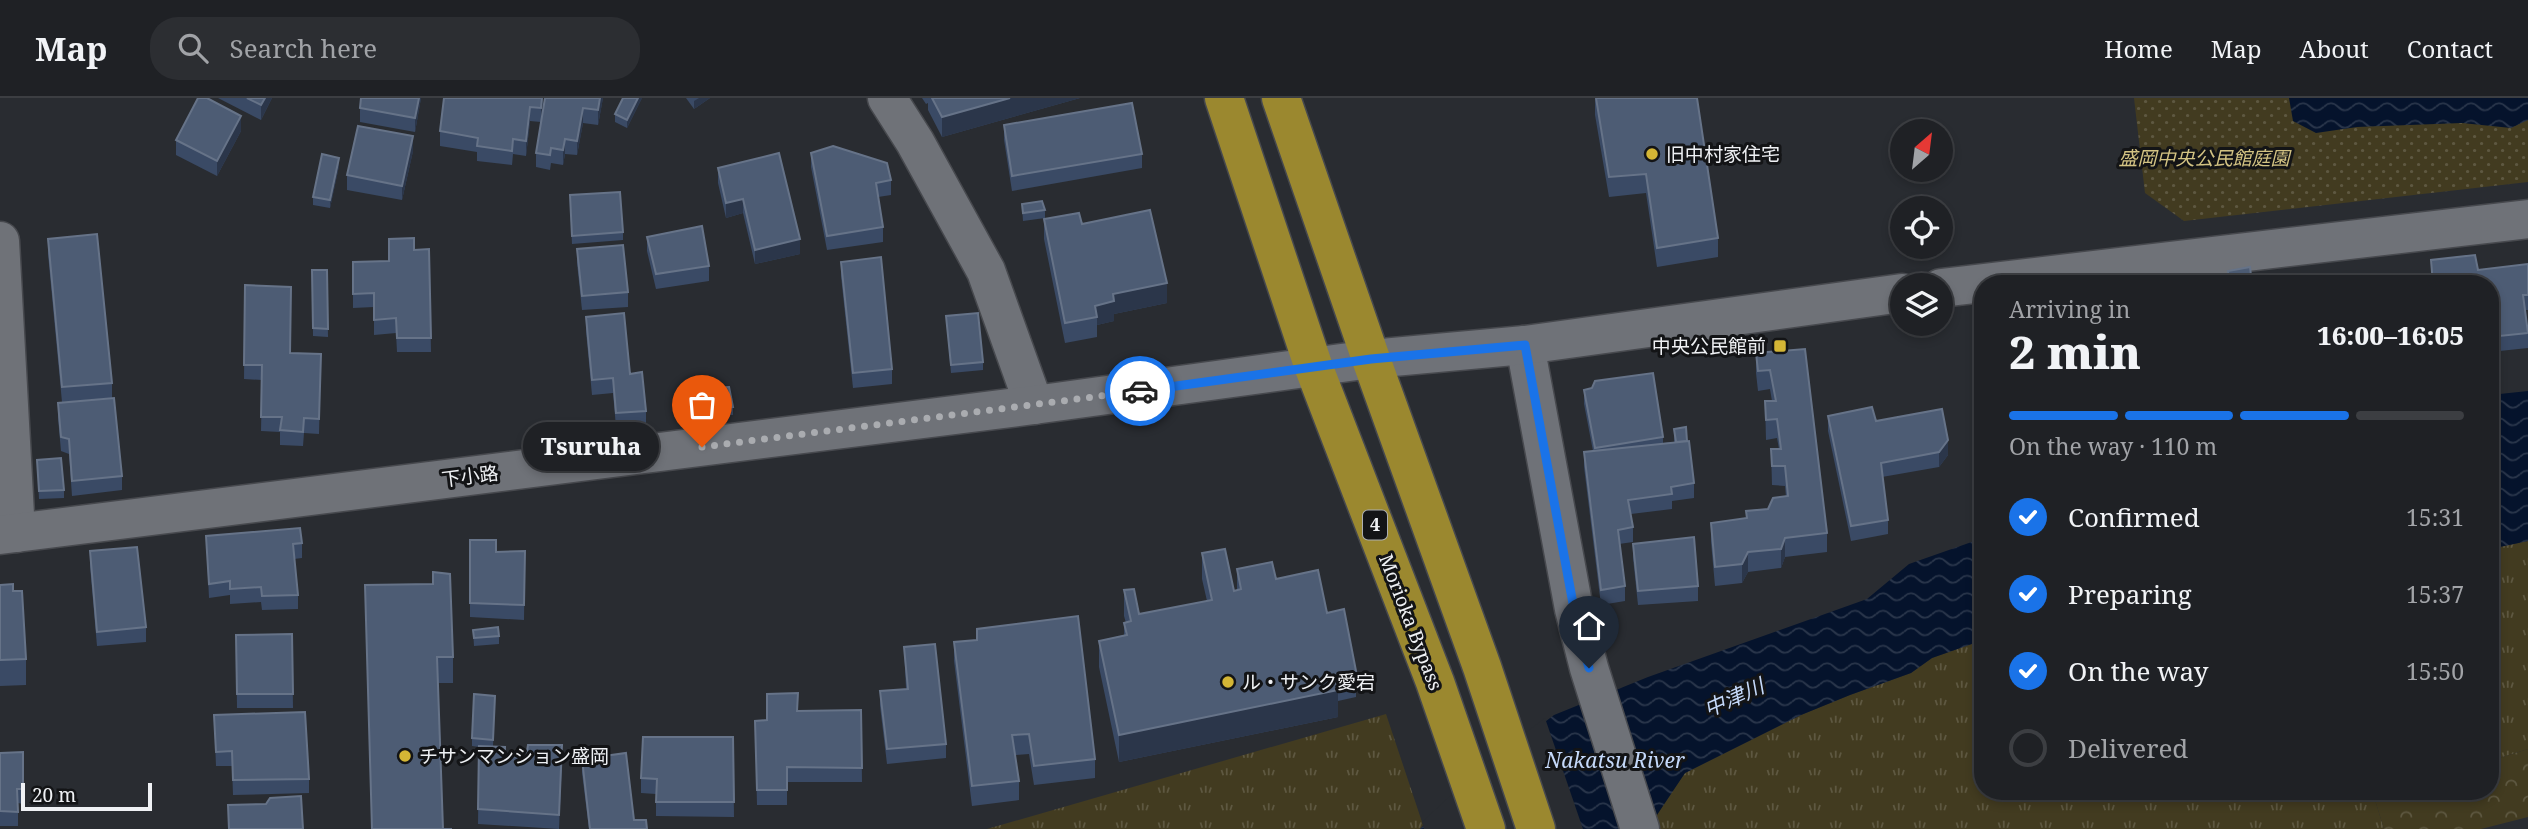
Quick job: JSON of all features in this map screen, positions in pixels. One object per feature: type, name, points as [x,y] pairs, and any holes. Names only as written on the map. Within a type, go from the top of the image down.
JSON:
[{"type":"highway","name":"Morioka Bypass","points":[[1224,98],[1314,368],[1435,682],[1486,829]]},
{"type":"highway","points":[[1281,98],[1482,667],[1536,829]]},
{"type":"street","points":[[887,98],[915,142],[986,271],[1034,405]]},
{"type":"street","points":[[2052,275],[2528,219]]},
{"type":"street","points":[[0,241],[8,534]]},
{"type":"street","points":[[1953,287],[1974,284]]},
{"type":"street","name":"下小路","points":[[8,534],[1034,405],[1371,359],[1525,345],[1890,295]]},
{"type":"street","points":[[1525,345],[1574,609],[1589,668],[1640,829]]},
{"type":"green space","name":"盛岡中央公民館庭園","points":[[2134,98],[2528,98],[2528,182],[2184,221],[2145,193]]},
{"type":"green space","points":[[2528,541],[2528,749],[2499,758],[2499,547]]},
{"type":"green space","points":[[1974,643],[1974,800],[2375,800],[2384,829],[1658,829],[1654,817],[1685,773],[1801,715],[1911,673],[1932,658]]},
{"type":"green space","points":[[1386,714],[1423,825],[1420,829],[987,829]]},
{"type":"green space","points":[[2528,749],[2528,817],[2481,829],[2384,829],[2375,800],[2499,800],[2499,758]]},
{"type":"water","points":[[2289,98],[2528,98],[2528,120],[2511,128],[2462,123],[2357,127],[2316,133],[2293,121]]},
{"type":"water","points":[[2528,391],[2528,541],[2499,547],[2499,394]]},
{"type":"water","name":"Nakatsu River","points":[[1974,541],[1974,643],[1932,658],[1911,673],[1801,715],[1685,773],[1657,815],[1647,825],[1639,829],[1420,829],[1489,765],[1554,715],[1648,677],[1867,599],[1909,564]]},
{"type":"pier","points":[[1545,718],[1583,829],[1424,829],[1422,822],[1487,762]]},
{"type":"building","points":[[198,98],[207,98],[241,116],[217,161],[176,140]]},
{"type":"building","points":[[247,98],[265,98],[261,105]]},
{"type":"building","points":[[361,98],[419,98],[415,118],[360,108]]},
{"type":"building","points":[[444,98],[542,98],[541,108],[530,107],[526,141],[513,139],[512,151],[477,146],[478,138],[440,131]]},
{"type":"building","points":[[545,98],[600,98],[598,110],[583,108],[577,141],[565,139],[563,150],[551,148],[550,155],[536,153]]},
{"type":"building","points":[[623,98],[638,98],[627,120],[615,114]]},
{"type":"building","points":[[932,98],[1010,98],[942,117]]},
{"type":"building","name":"旧中村家住宅","points":[[1596,98],[1697,98],[1718,238],[1657,248],[1646,174],[1609,177]]},
{"type":"building","points":[[1132,103],[1142,154],[1012,176],[1004,125]]},
{"type":"building","points":[[358,126],[413,136],[402,186],[347,175]]},
{"type":"building","points":[[833,146],[887,163],[891,180],[876,183],[883,227],[827,236],[811,153]]},
{"type":"building","points":[[779,153],[800,239],[755,250],[743,199],[726,203],[718,168]]},
{"type":"building","points":[[322,154],[339,158],[330,200],[313,197]]},
{"type":"building","points":[[620,192],[623,232],[572,236],[570,195]]},
{"type":"building","points":[[1042,201],[1045,210],[1023,213],[1022,204]]},
{"type":"building","points":[[1150,210],[1167,283],[1113,294],[1114,301],[1095,306],[1097,317],[1065,323],[1044,219],[1079,213],[1082,224]]},
{"type":"building","points":[[702,226],[709,266],[656,274],[647,237]]},
{"type":"building","points":[[97,234],[112,383],[62,387],[48,239]]},
{"type":"building","points":[[414,238],[414,250],[429,249],[431,338],[397,338],[396,318],[374,320],[374,293],[353,294],[353,262],[389,261],[389,239]]},
{"type":"building","points":[[623,245],[628,292],[582,296],[577,249]]},
{"type":"building","points":[[2475,255],[2478,270],[2528,264],[2528,295],[2523,295],[2528,333],[2499,336],[2499,275],[2432,275],[2431,260]]},
{"type":"building","points":[[881,257],[892,369],[853,373],[841,262]]},
{"type":"building","points":[[2250,267],[2251,275],[2228,275],[2228,271]]},
{"type":"building","points":[[312,270],[327,270],[328,329],[313,328]]},
{"type":"building","points":[[245,285],[291,287],[290,353],[321,354],[319,419],[304,418],[303,432],[280,430],[282,417],[261,417],[262,365],[244,365]]},
{"type":"building","points":[[624,313],[630,374],[642,372],[646,411],[616,413],[613,378],[592,380],[586,317]]},
{"type":"building","points":[[978,313],[983,362],[951,365],[946,316]]},
{"type":"building","points":[[1805,349],[1827,533],[1785,538],[1781,549],[1748,552],[1742,564],[1715,567],[1711,523],[1747,518],[1746,511],[1768,509],[1773,498],[1788,496],[1785,466],[1772,466],[1771,449],[1781,449],[1777,419],[1766,420],[1765,401],[1776,401],[1770,370],[1758,371],[1756,353]]},
{"type":"building","points":[[1653,373],[1663,437],[1595,448],[1584,390],[1592,388],[1595,381]]},
{"type":"building","points":[[729,387],[733,407],[713,408],[711,388]]},
{"type":"building","points":[[114,398],[122,476],[72,481],[69,439],[61,437],[58,403]]},
{"type":"building","points":[[1872,407],[1876,421],[1942,409],[1948,440],[1939,452],[1881,463],[1888,520],[1851,526],[1828,416]]},
{"type":"building","points":[[1686,427],[1687,441],[1676,442],[1674,429]]},
{"type":"building","points":[[1689,441],[1694,483],[1671,487],[1672,494],[1628,500],[1633,527],[1618,530],[1625,586],[1601,590],[1584,452]]},
{"type":"building","points":[[61,458],[64,490],[39,491],[37,460]]},
{"type":"building","points":[[300,528],[302,543],[293,544],[298,595],[262,596],[261,587],[230,589],[230,581],[209,584],[206,536]]},
{"type":"building","points":[[1694,537],[1698,586],[1638,591],[1633,544]]},
{"type":"building","points":[[470,540],[496,540],[496,552],[525,551],[524,605],[470,603]]},
{"type":"building","points":[[137,547],[146,627],[97,632],[90,551]]},
{"type":"building","name":"ル・サンク愛宕","points":[[1225,549],[1234,591],[1241,589],[1237,569],[1272,562],[1276,579],[1318,570],[1327,613],[1344,609],[1356,671],[1334,675],[1338,690],[1119,735],[1099,641],[1127,635],[1124,623],[1131,621],[1124,590],[1134,589],[1139,614],[1212,600],[1202,553]]},
{"type":"building","name":"チサンマンション盛岡","points":[[433,572],[450,574],[453,657],[437,657],[443,829],[372,829],[365,585],[433,584]]},
{"type":"building","points":[[13,584],[13,591],[22,591],[26,659],[0,660],[0,585]]},
{"type":"building","points":[[1078,616],[1095,759],[1034,766],[1029,734],[1012,735],[1019,781],[972,786],[954,642],[977,640],[977,629]]},
{"type":"building","points":[[498,627],[499,636],[474,638],[473,630]]},
{"type":"building","points":[[292,634],[293,694],[237,694],[236,635]]},
{"type":"building","points":[[935,644],[946,744],[887,749],[880,691],[908,689],[904,647]]},
{"type":"building","points":[[798,693],[797,711],[861,710],[862,768],[787,767],[787,790],[757,790],[755,721],[767,720],[767,694]]},
{"type":"building","points":[[474,694],[495,696],[493,740],[472,738]]},
{"type":"building","points":[[305,712],[309,779],[233,780],[232,751],[216,752],[214,715]]},
{"type":"building","points":[[643,737],[733,737],[734,802],[656,802],[657,779],[641,778]]},
{"type":"building","points":[[528,745],[562,745],[559,815],[478,809],[479,746],[505,747],[505,756],[526,757]]},
{"type":"building","points":[[23,752],[23,789],[17,789],[18,812],[0,811],[0,753]]},
{"type":"building","points":[[626,753],[634,820],[646,820],[647,829],[590,829],[582,759]]},
{"type":"building","points":[[301,796],[303,829],[229,829],[228,805],[266,804],[270,798]]},
{"type":"way so far","points":[[702,447],[1140,391]]},
{"type":"place","name":"旧中村家住宅","points":[[1652,154]]},
{"type":"place","name":"中央公民館前","points":[[1780,346]]},
{"type":"place","name":"Tsuruha","points":[[702,447]]},
{"type":"place","name":"ル・サンク愛宕","points":[[1228,682]]},
{"type":"place","name":"チサンマンション盛岡","points":[[405,756]]},
{"type":"route","points":[[1140,391],[1371,359],[1525,345],[1574,609],[1589,668]]},
{"type":"water label","name":"中津川","points":[[1734,698]]}]
